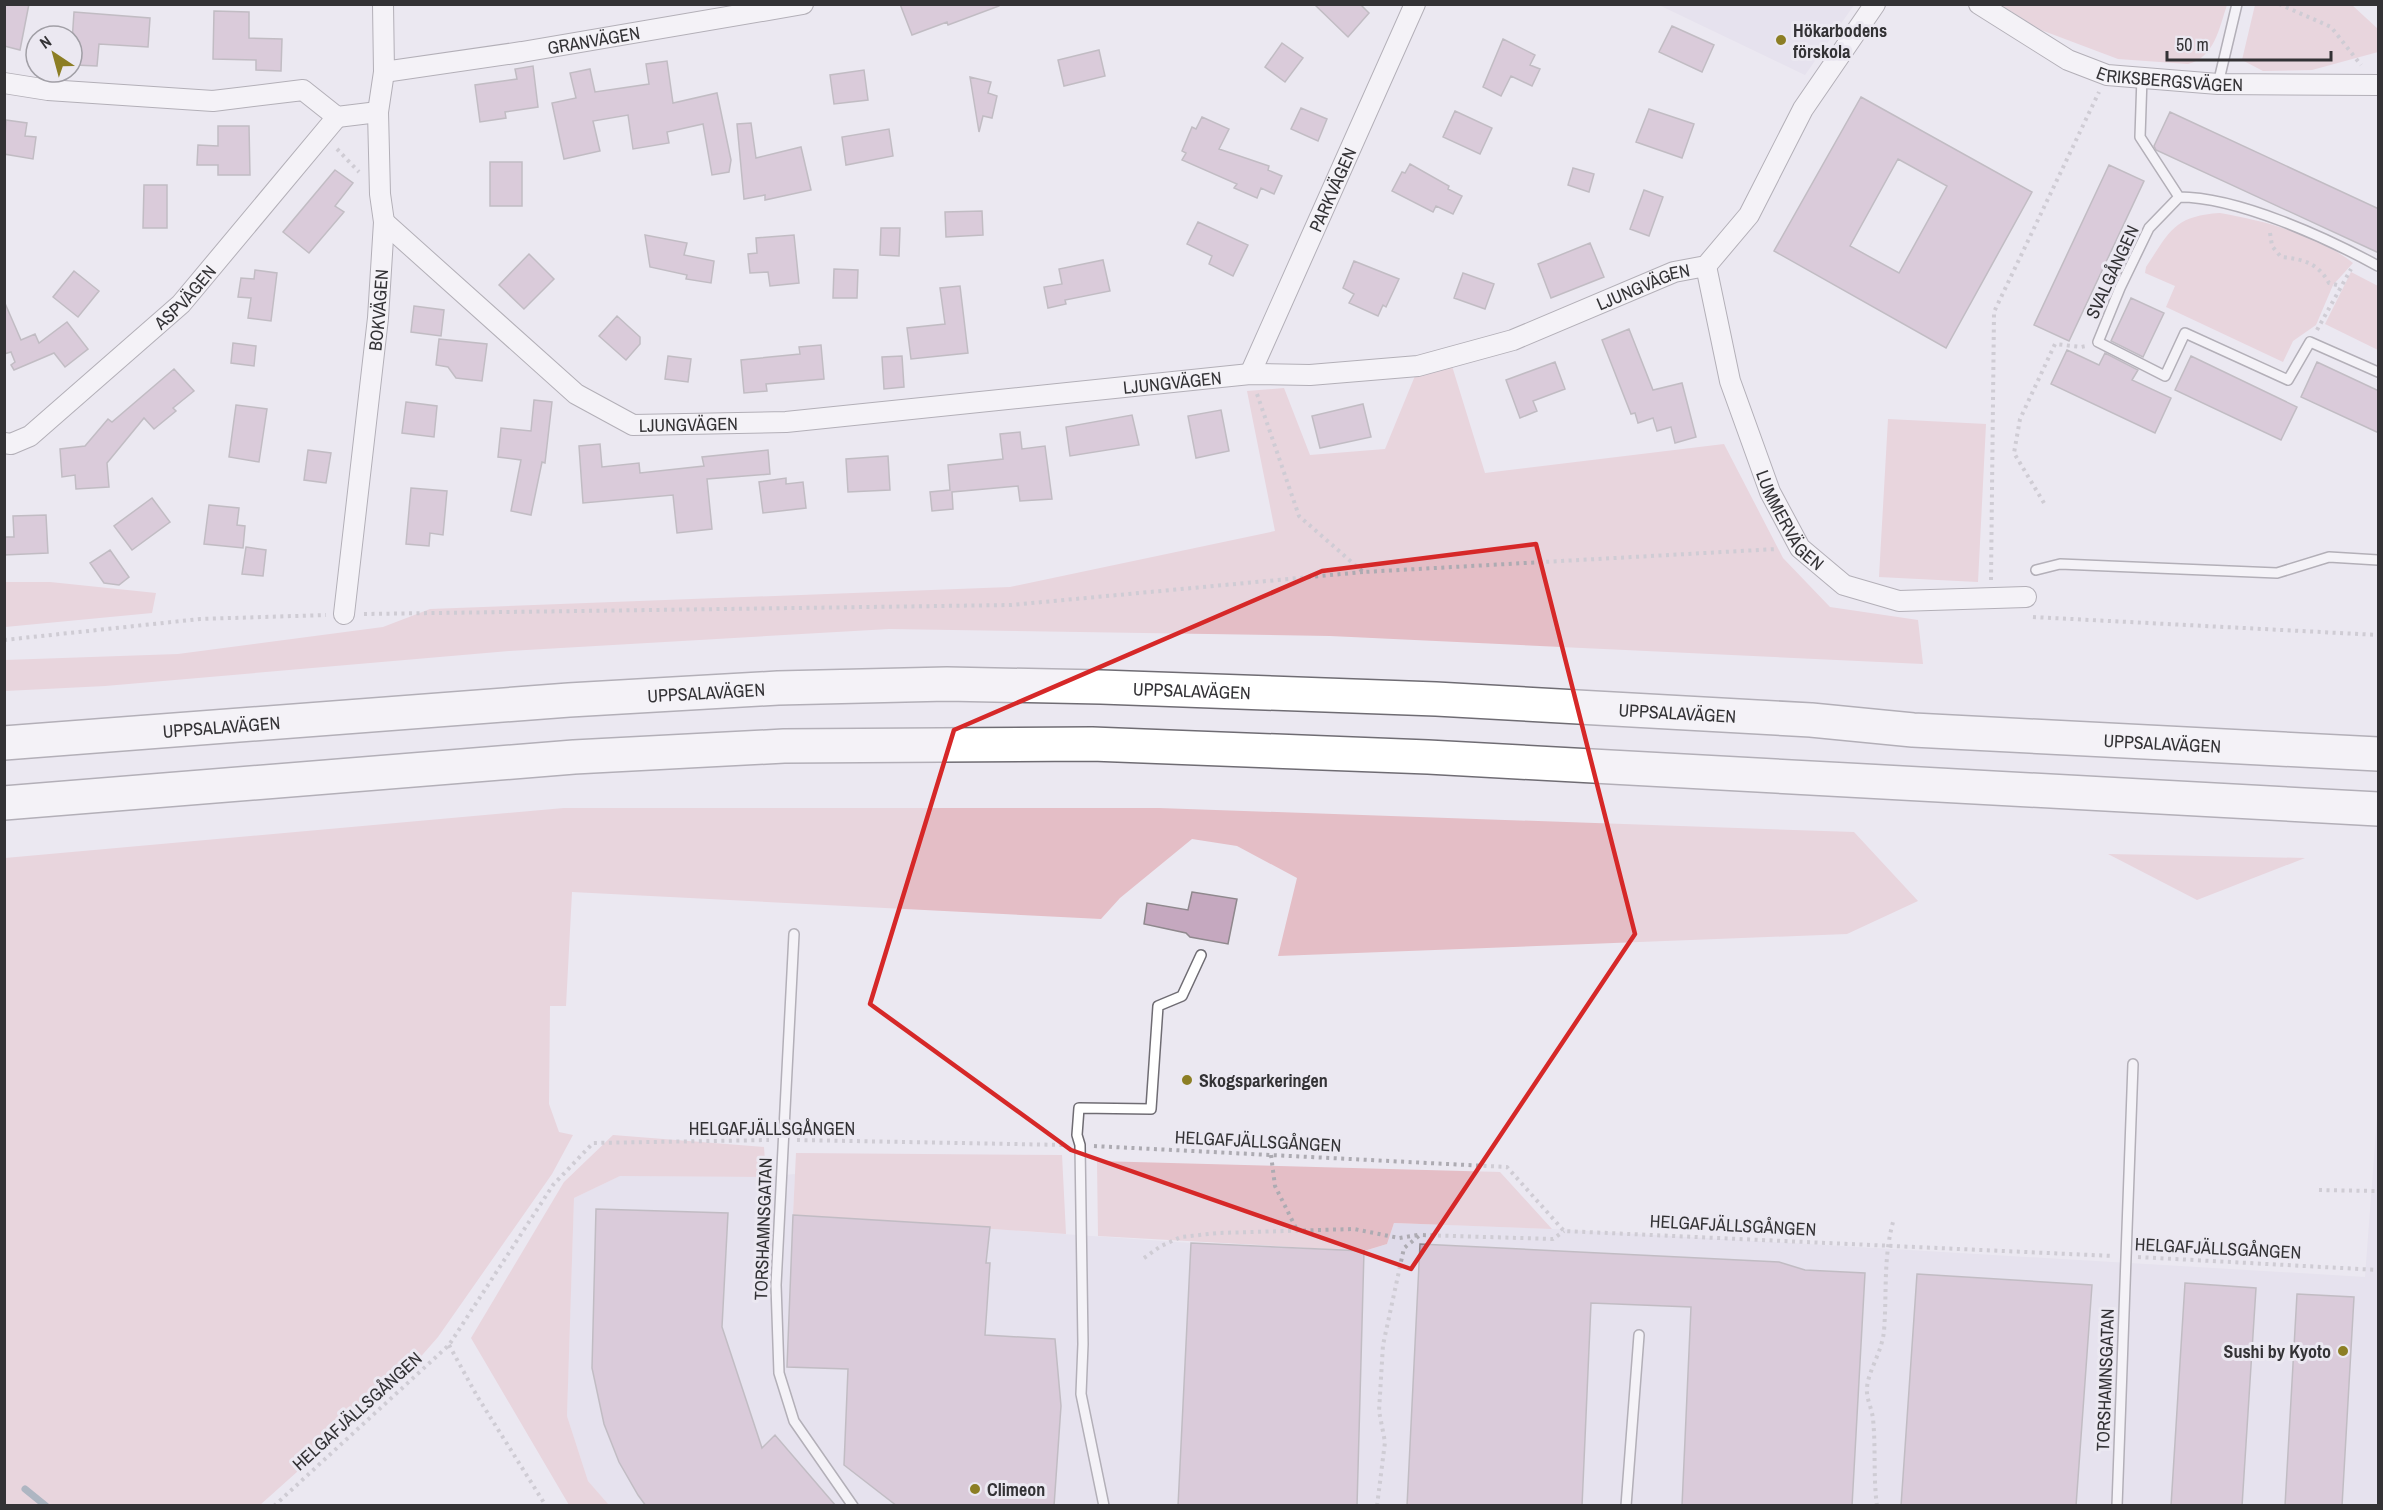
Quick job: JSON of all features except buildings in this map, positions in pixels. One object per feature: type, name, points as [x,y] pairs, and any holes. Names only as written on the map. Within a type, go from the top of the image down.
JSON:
[{"type":"highway","name":"UPPSALAVÄGEN","points":[[4,743],[580,699],[778,687],[947,684],[1436,699],[1811,720],[1913,730],[2379,754]]},
{"type":"highway","points":[[4,803],[574,757],[749,748],[1092,744],[1440,757],[2379,809]]},
{"type":"street","name":"BOKVÄGEN","points":[[344,614],[378,318],[384,222],[380,194],[378,112],[384,72],[383,4]]},
{"type":"street","name":"GRANVÄGEN","points":[[384,72],[522,52],[803,4]]},
{"type":"street","name":"PARKVÄGEN","points":[[1250,374],[1415,4]]},
{"type":"street","name":"LJUNGVÄGEN","points":[[384,222],[576,394],[633,425],[786,422],[1250,374],[1310,375],[1418,366],[1513,340],[1674,272],[1706,266],[1749,215],[1803,109],[1875,4]]},
{"type":"street","name":"ERIKSBERGSVÄGEN","points":[[1979,4],[2068,60],[2107,75],[2218,84],[2377,85]]},
{"type":"street","points":[[4,82],[48,90],[213,101],[303,90],[337,117],[378,112]]},
{"type":"street","name":"ASPVÄGEN","points":[[4,443],[11,444],[30,436],[181,304],[337,117]]},
{"type":"street","name":"LUMMERVÄGEN","points":[[1706,266],[1730,381],[1770,492],[1800,548],[1844,585],[1899,601],[1991,599],[2025,606]]},
{"type":"lane","points":[[2218,84],[2237,4]]},
{"type":"lane","points":[[2142,77],[2140,137],[2179,197],[2198,197],[2267,216],[2340,246],[2379,266]]},
{"type":"lane","name":"SVALGÅNGEN","points":[[2179,197],[2150,228],[2120,288],[2098,342],[2164,376],[2185,333],[2288,380],[2310,342]]},
{"type":"lane","points":[[2310,342],[2379,372]]},
{"type":"lane","points":[[2036,570],[2060,564],[2277,573],[2329,557],[2379,560]]},
{"type":"lane","name":"TORSHAMNSGATAN","points":[[794,934],[776,1285],[779,1373],[794,1421],[853,1506]]},
{"type":"lane","points":[[1104,1506],[1081,1394],[1083,1344],[1080,1145],[1077,1136],[1079,1108],[1151,1109],[1158,1006],[1182,996],[1201,955]]},
{"type":"lane","name":"TORSHAMNSGATAN","points":[[2117,1506],[2133,1064]]},
{"type":"lane","points":[[1626,1506],[1639,1335]]},
{"type":"path","points":[[2279,4],[2331,27],[2377,85]]},
{"type":"path","points":[[1991,599],[1994,312],[2107,75]]},
{"type":"path","points":[[322,134],[380,194]]},
{"type":"path","points":[[2267,216],[2272,246],[2281,257],[2304,260],[2318,267],[2329,283],[2341,286]]},
{"type":"path","points":[[2310,342],[2341,286],[2361,257]]},
{"type":"path","points":[[2044,503],[2014,453],[2020,419],[2055,344],[2081,347],[2098,342]]},
{"type":"path","points":[[1250,374],[1299,516],[1364,572]]},
{"type":"path","points":[[4,640],[200,619],[344,614],[1011,605],[1364,572],[1800,548]]},
{"type":"path","points":[[2025,606],[2379,634]]},
{"type":"path","name":"HELGAFJÄLLSGÅNGEN","points":[[274,1506],[449,1345],[553,1185],[593,1143],[783,1140],[1080,1145],[1507,1167],[1564,1231],[2379,1269]]},
{"type":"path","points":[[1271,1155],[1275,1186],[1297,1230]]},
{"type":"path","points":[[2319,1190],[2379,1191]]},
{"type":"path","points":[[1877,1506],[1873,1417],[1867,1387],[1881,1350],[1884,1332],[1887,1246],[1893,1222]]},
{"type":"path","points":[[1144,1258],[1161,1246],[1181,1237],[1256,1230],[1354,1229],[1399,1238],[1420,1235],[1553,1239],[1564,1231]]},
{"type":"path","points":[[1377,1506],[1385,1442],[1379,1411],[1383,1345],[1404,1248],[1420,1235]]},
{"type":"path","points":[[449,1345],[477,1396],[546,1506]]},
{"type":"highlighted area","points":[[1536,544],[1635,934],[1411,1269],[1071,1150],[870,1004],[954,730],[1322,571]]},
{"type":"shaded area","name":"Hökarbodens förskola","points":[[1659,5],[1854,5],[1805,75]]},
{"type":"shaded area","points":[[2001,5],[2227,5],[2210,48],[2204,55],[2188,64],[2118,59],[2041,30]]},
{"type":"shaded area","points":[[2255,5],[2352,5],[2378,29],[2378,52],[2312,70],[2263,71],[2242,60]]},
{"type":"shaded area","points":[[2220,213],[2290,230],[2323,244],[2353,263],[2333,285],[2316,325],[2293,341],[2283,362],[2166,307],[2175,286],[2145,273],[2154,254],[2175,228],[2192,218]]},
{"type":"shaded area","points":[[2351,272],[2378,286],[2378,350],[2325,324]]},
{"type":"shaded area","points":[[1452,366],[1485,473],[1724,444],[1783,558],[1830,607],[1918,620],[1923,664],[1330,636],[889,629],[509,651],[105,686],[5,691],[5,660],[178,654],[383,627],[430,609],[1010,587],[1275,531],[1247,391],[1284,388],[1310,455],[1385,449],[1417,371]]},
{"type":"shaded area","points":[[1888,419],[1986,424],[1978,582],[1879,577]]},
{"type":"shaded area","points":[[5,582],[50,582],[156,593],[152,613],[5,627]]},
{"type":"shaded area","points":[[564,808],[1159,808],[1854,832],[1918,901],[1847,934],[1278,956],[1297,878],[1237,846],[1192,839],[1120,898],[1101,919],[572,892],[566,1006],[550,1006],[549,1104],[559,1132],[573,1135],[552,1174],[438,1337],[402,1378],[260,1505],[5,1505],[5,858]]},
{"type":"shaded area","points":[[2108,854],[2305,858],[2197,900]]},
{"type":"shaded area","points":[[2378,1105],[2378,1505],[609,1505],[588,1481],[567,1416],[574,1198],[620,1176],[766,1177],[795,1174],[793,1215],[1191,1243],[1364,1251],[1387,1244],[1394,1223],[1552,1229],[2365,1277]]},
{"type":"shaded area","points":[[613,1135],[764,1147],[766,1177],[620,1176],[574,1198],[567,1416],[588,1481],[609,1505],[569,1505],[471,1338],[564,1182]]},
{"type":"shaded area","points":[[796,1153],[1062,1155],[1066,1234],[793,1215]]},
{"type":"shaded area","points":[[1097,1161],[1500,1172],[1552,1229],[1394,1223],[1387,1244],[1364,1251],[1098,1236]]},
{"type":"waterway","points":[[25,1489],[46,1506]]},
{"type":"place","name":"Hökarbodens förskola","points":[[1781,40]]},
{"type":"place","name":"Skogsparkeringen","points":[[1187,1080]]},
{"type":"place","name":"Sushi by Kyoto","points":[[2343,1351]]},
{"type":"place","name":"Climeon","points":[[975,1489]]}]
